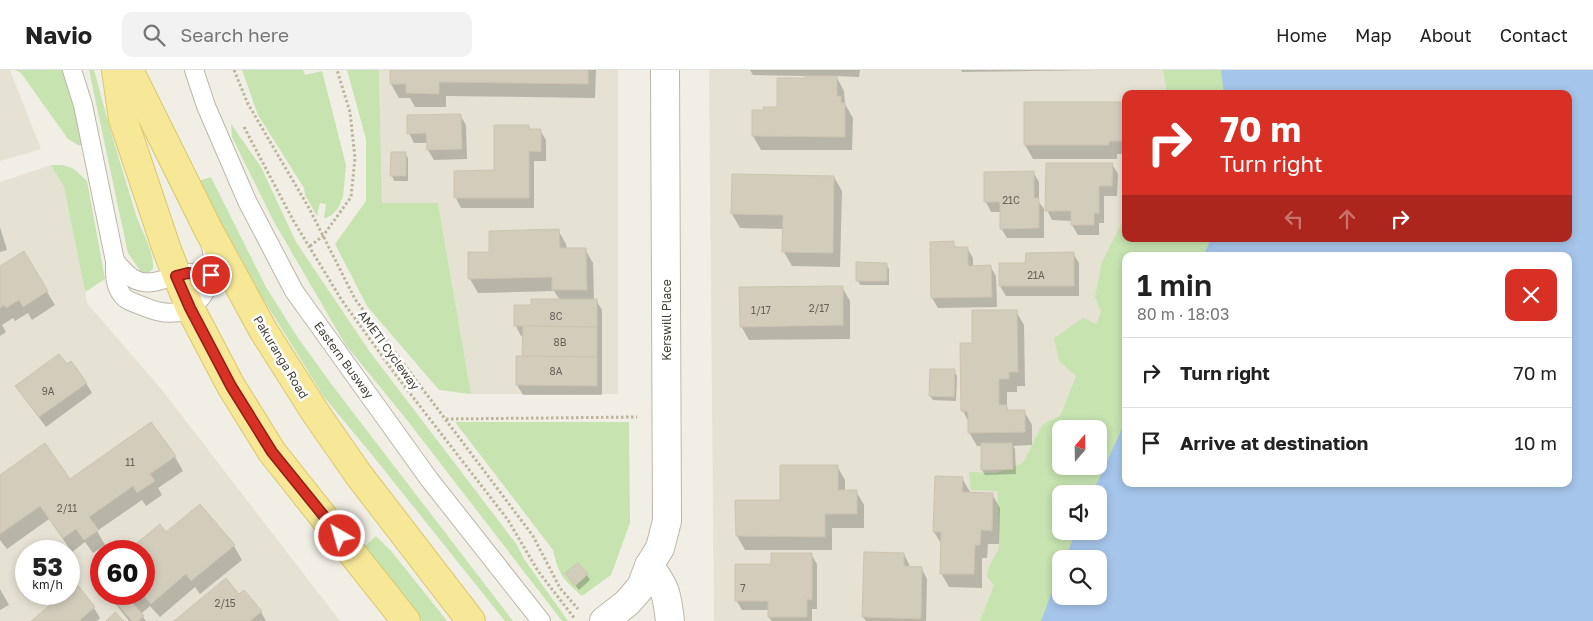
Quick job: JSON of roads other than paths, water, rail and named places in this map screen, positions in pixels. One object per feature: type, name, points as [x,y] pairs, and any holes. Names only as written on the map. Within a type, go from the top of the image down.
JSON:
[{"type":"main road","points":[[116,70],[124,119],[176,276],[190,308],[231,386],[272,452],[406,621]]},
{"type":"main road","name":"Pakuranga Road","points":[[129,70],[208,230],[263,330],[315,412],[358,474],[470,621]]},
{"type":"street","name":"Kerswill Place","points":[[594,618],[627,603],[640,587],[649,566],[660,548],[667,521],[665,70]]},
{"type":"street","points":[[649,566],[666,590],[670,621]]},
{"type":"lane","points":[[72,70],[83,105],[115,261],[115,283],[123,297],[156,312],[173,314],[190,308],[199,301],[211,275],[213,258],[208,230]]},
{"type":"lane","name":"Eastern Busway","points":[[194,70],[206,106],[247,201],[294,291],[429,479],[541,621]]},
{"type":"lane","points":[[115,261],[134,279],[158,282],[188,273],[211,275],[224,281],[244,296]]},
{"type":"water","points":[[1221,70],[1593,70],[1593,621],[1041,621],[1052,592],[1052,605],[1107,605],[1107,550],[1069,550],[1072,540],[1107,540],[1107,485],[1096,485],[1101,475],[1108,475],[1108,459],[1122,429],[1122,487],[1572,487],[1572,252],[1205,252],[1210,242],[1572,242],[1572,90],[1224,90]]}]
